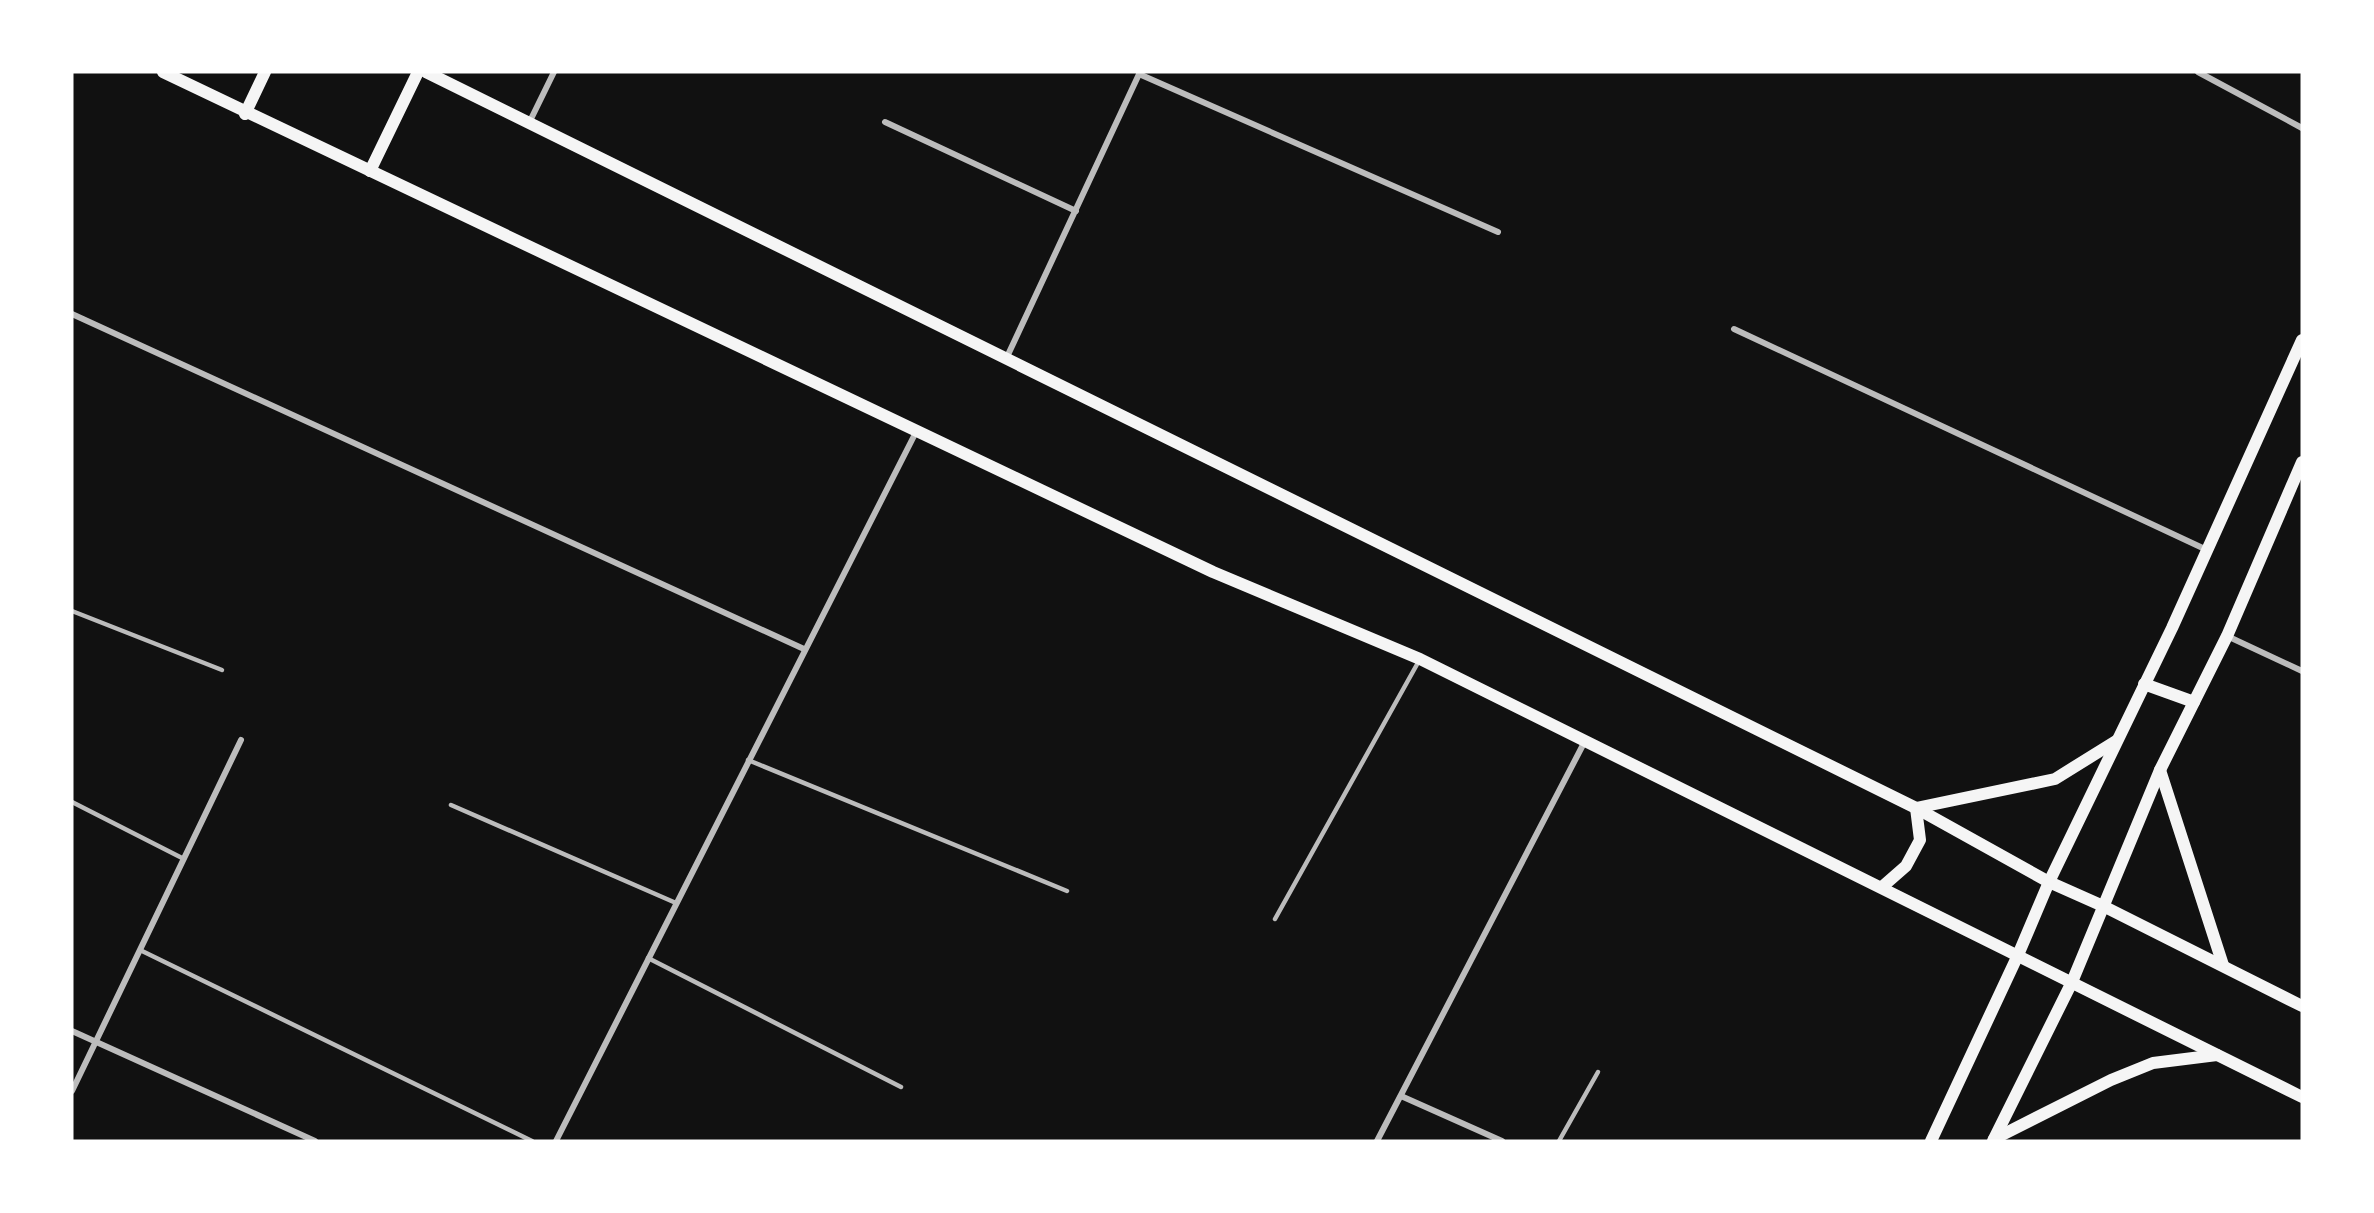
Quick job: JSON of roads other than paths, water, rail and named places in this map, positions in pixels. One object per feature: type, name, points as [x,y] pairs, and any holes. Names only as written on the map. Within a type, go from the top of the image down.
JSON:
[{"type":"main road","points":[[163,72],[245,114],[370,171],[1213,572],[1419,659],[2302,1097]]},
{"type":"main road","points":[[245,114],[265,72]]},
{"type":"main road","points":[[370,171],[418,72]]},
{"type":"main road","points":[[426,72],[530,121],[1006,359],[1916,808],[2049,882],[2103,906],[2302,1006]]},
{"type":"main road","points":[[1931,1141],[2018,955],[2049,882],[2207,550],[2302,340]]},
{"type":"main road","points":[[1994,1140],[2072,982],[2160,770],[2227,636],[2302,462]]},
{"type":"main road","points":[[2144,684],[2194,702]]},
{"type":"main road","points":[[1916,808],[2055,779],[2118,741]]},
{"type":"main road","points":[[2160,770],[2223,965]]},
{"type":"main road","points":[[1882,887],[1906,866],[1920,840],[1916,808]]},
{"type":"main road","points":[[1994,1140],[2111,1080],[2153,1063],[2217,1055]]},
{"type":"street","points":[[530,121],[554,72]]},
{"type":"street","points":[[2198,72],[2302,128]]},
{"type":"street","points":[[1006,359],[1139,73],[1498,232]]},
{"type":"street","points":[[885,122],[1076,212]]},
{"type":"street","points":[[72,315],[804,649]]},
{"type":"street","points":[[1734,329],[2207,550]]},
{"type":"street","points":[[556,1141],[916,432]]},
{"type":"street","points":[[2227,636],[2302,671]]},
{"type":"street","points":[[72,1091],[241,740]]},
{"type":"street","points":[[1377,1141],[1585,741]]},
{"type":"street","points":[[72,1031],[315,1141]]},
{"type":"street","points":[[1401,1096],[1502,1141]]},
{"type":"lane","points":[[72,611],[222,670]]},
{"type":"lane","points":[[1275,919],[1419,659]]},
{"type":"lane","points":[[748,760],[1067,891]]},
{"type":"lane","points":[[72,802],[184,859]]},
{"type":"lane","points":[[451,805],[676,903]]},
{"type":"lane","points":[[140,950],[532,1141]]},
{"type":"lane","points":[[648,958],[901,1087]]},
{"type":"lane","points":[[1559,1141],[1598,1072]]}]
